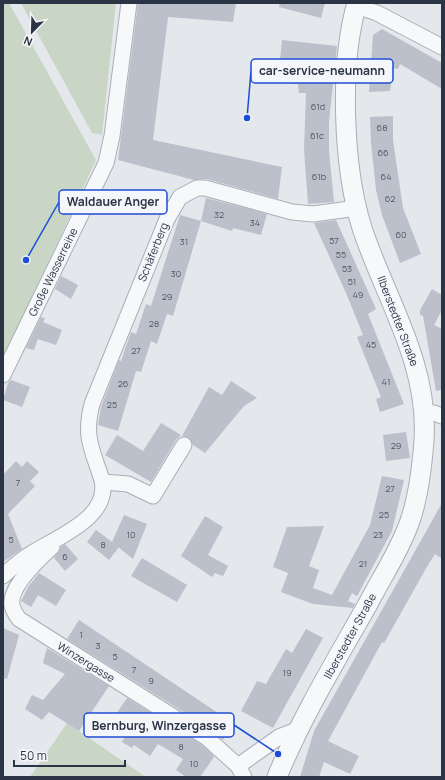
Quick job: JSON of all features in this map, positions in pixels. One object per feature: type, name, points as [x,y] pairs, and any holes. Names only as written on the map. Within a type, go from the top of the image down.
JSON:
[{"type":"street","name":"Große Wasserreihe","points":[[3,375],[106,163],[112,136],[129,3]]},
{"type":"street","points":[[356,5],[377,13],[442,47]]},
{"type":"street","name":"Ilberstedter Straße","points":[[277,777],[299,729],[400,546],[410,521],[418,494],[424,438],[419,377],[407,340],[372,254],[357,208],[351,172],[347,122],[348,66],[352,26],[356,5]]},
{"type":"street","name":"Schäferberg","points":[[3,576],[30,554],[64,535],[98,507],[103,496],[103,482],[92,453],[87,433],[92,404],[167,219],[180,197],[189,191],[205,188],[292,212],[313,214],[357,208]]},
{"type":"street","points":[[423,412],[434,413],[442,416]]},
{"type":"street","points":[[103,482],[128,484],[153,496],[184,445]]},
{"type":"street","name":"Winzergasse","points":[[64,535],[40,558],[17,587],[12,601],[15,613],[25,623],[206,738],[241,772],[279,738],[299,729]]},
{"type":"green space","points":[[3,3],[9,3],[96,160],[3,360]]},
{"type":"green space","points":[[21,3],[116,3],[102,135],[92,133]]},
{"type":"green space","points":[[67,723],[146,777],[30,777]]},
{"type":"building","points":[[138,3],[236,3],[233,22],[168,17],[153,140],[282,167],[278,199],[207,179],[194,180],[118,160]]},
{"type":"building","points":[[280,3],[325,3],[321,18],[279,7]]},
{"type":"building","points":[[382,29],[442,63],[442,89],[400,64],[398,69],[394,68],[390,91],[369,92],[373,35]]},
{"type":"building","points":[[282,40],[337,46],[329,122],[329,151],[334,202],[308,204],[304,150],[306,93],[299,93],[298,84],[291,84],[291,82],[278,80]]},
{"type":"building","points":[[393,116],[393,140],[403,208],[421,254],[400,263],[382,215],[376,190],[371,143],[370,117]]},
{"type":"building","points":[[206,198],[267,214],[261,235],[233,228],[232,231],[201,221]]},
{"type":"building","points":[[180,215],[201,221],[173,316],[167,314],[157,344],[151,341],[141,372],[136,371],[118,431],[98,425],[101,407],[119,360],[121,361],[131,332],[136,334],[146,304],[151,306]]},
{"type":"building","points":[[336,220],[376,309],[368,314],[404,404],[380,412],[376,399],[381,397],[357,337],[363,335],[346,293],[314,223]]},
{"type":"building","points":[[61,276],[78,285],[71,299],[55,289]]},
{"type":"building","points":[[432,289],[442,295],[442,310],[434,325],[442,329],[442,390],[436,391],[423,316],[420,315],[420,310]]},
{"type":"building","points":[[41,317],[45,318],[43,322],[62,330],[56,345],[38,339],[34,350],[26,348]]},
{"type":"building","points":[[11,380],[30,387],[22,407],[3,400],[8,383]]},
{"type":"building","points":[[231,381],[257,398],[244,406],[205,453],[193,445],[189,438],[182,436],[209,387],[222,395]]},
{"type":"building","points":[[161,423],[181,435],[176,440],[151,482],[105,455],[117,435],[143,451]]},
{"type":"building","points":[[406,432],[410,458],[386,461],[383,435]]},
{"type":"building","points":[[16,461],[22,467],[27,461],[39,472],[30,481],[35,486],[8,514],[22,549],[3,562],[3,475]]},
{"type":"building","points":[[382,476],[404,480],[392,531],[357,596],[352,593],[348,601],[355,604],[353,608],[313,604],[281,592],[288,573],[273,567],[287,527],[324,526],[309,566],[319,570],[313,588],[332,595],[370,525]]},
{"type":"building","points":[[442,503],[442,559],[435,554],[428,565],[384,643],[382,642],[328,741],[359,756],[350,774],[324,762],[319,777],[300,777],[314,731]]},
{"type":"building","points":[[124,515],[147,524],[133,559],[112,542]]},
{"type":"building","points":[[205,516],[223,527],[208,555],[228,566],[223,576],[215,573],[212,577],[181,556]]},
{"type":"building","points":[[96,530],[119,547],[109,560],[87,542]]},
{"type":"building","points":[[65,544],[78,559],[65,571],[54,558],[61,547]]},
{"type":"building","points":[[142,558],[187,585],[177,602],[131,576]]},
{"type":"building","points":[[39,573],[66,590],[56,606],[38,595],[31,607],[21,601],[28,587]]},
{"type":"building","points":[[79,620],[233,723],[223,740],[212,730],[67,639]]},
{"type":"building","points":[[3,628],[19,635],[7,679],[3,678]]},
{"type":"building","points":[[306,629],[323,638],[273,728],[241,711],[257,681],[266,684],[286,649],[292,653]]},
{"type":"building","points":[[47,648],[109,686],[79,731],[49,712],[42,720],[25,709],[32,695],[43,700],[65,674],[43,663]]},
{"type":"building","points":[[127,698],[202,745],[213,755],[214,757],[200,777],[186,777],[176,770],[183,759],[158,744],[150,756],[134,745],[132,748],[122,742],[125,737],[108,726]]},
{"type":"place","name":"car-service-neumann","points":[[247,118]]},
{"type":"place","name":"Waldauer Anger","points":[[26,260]]},
{"type":"place","name":"Bernburg, Winzergasse","points":[[278,754]]}]
